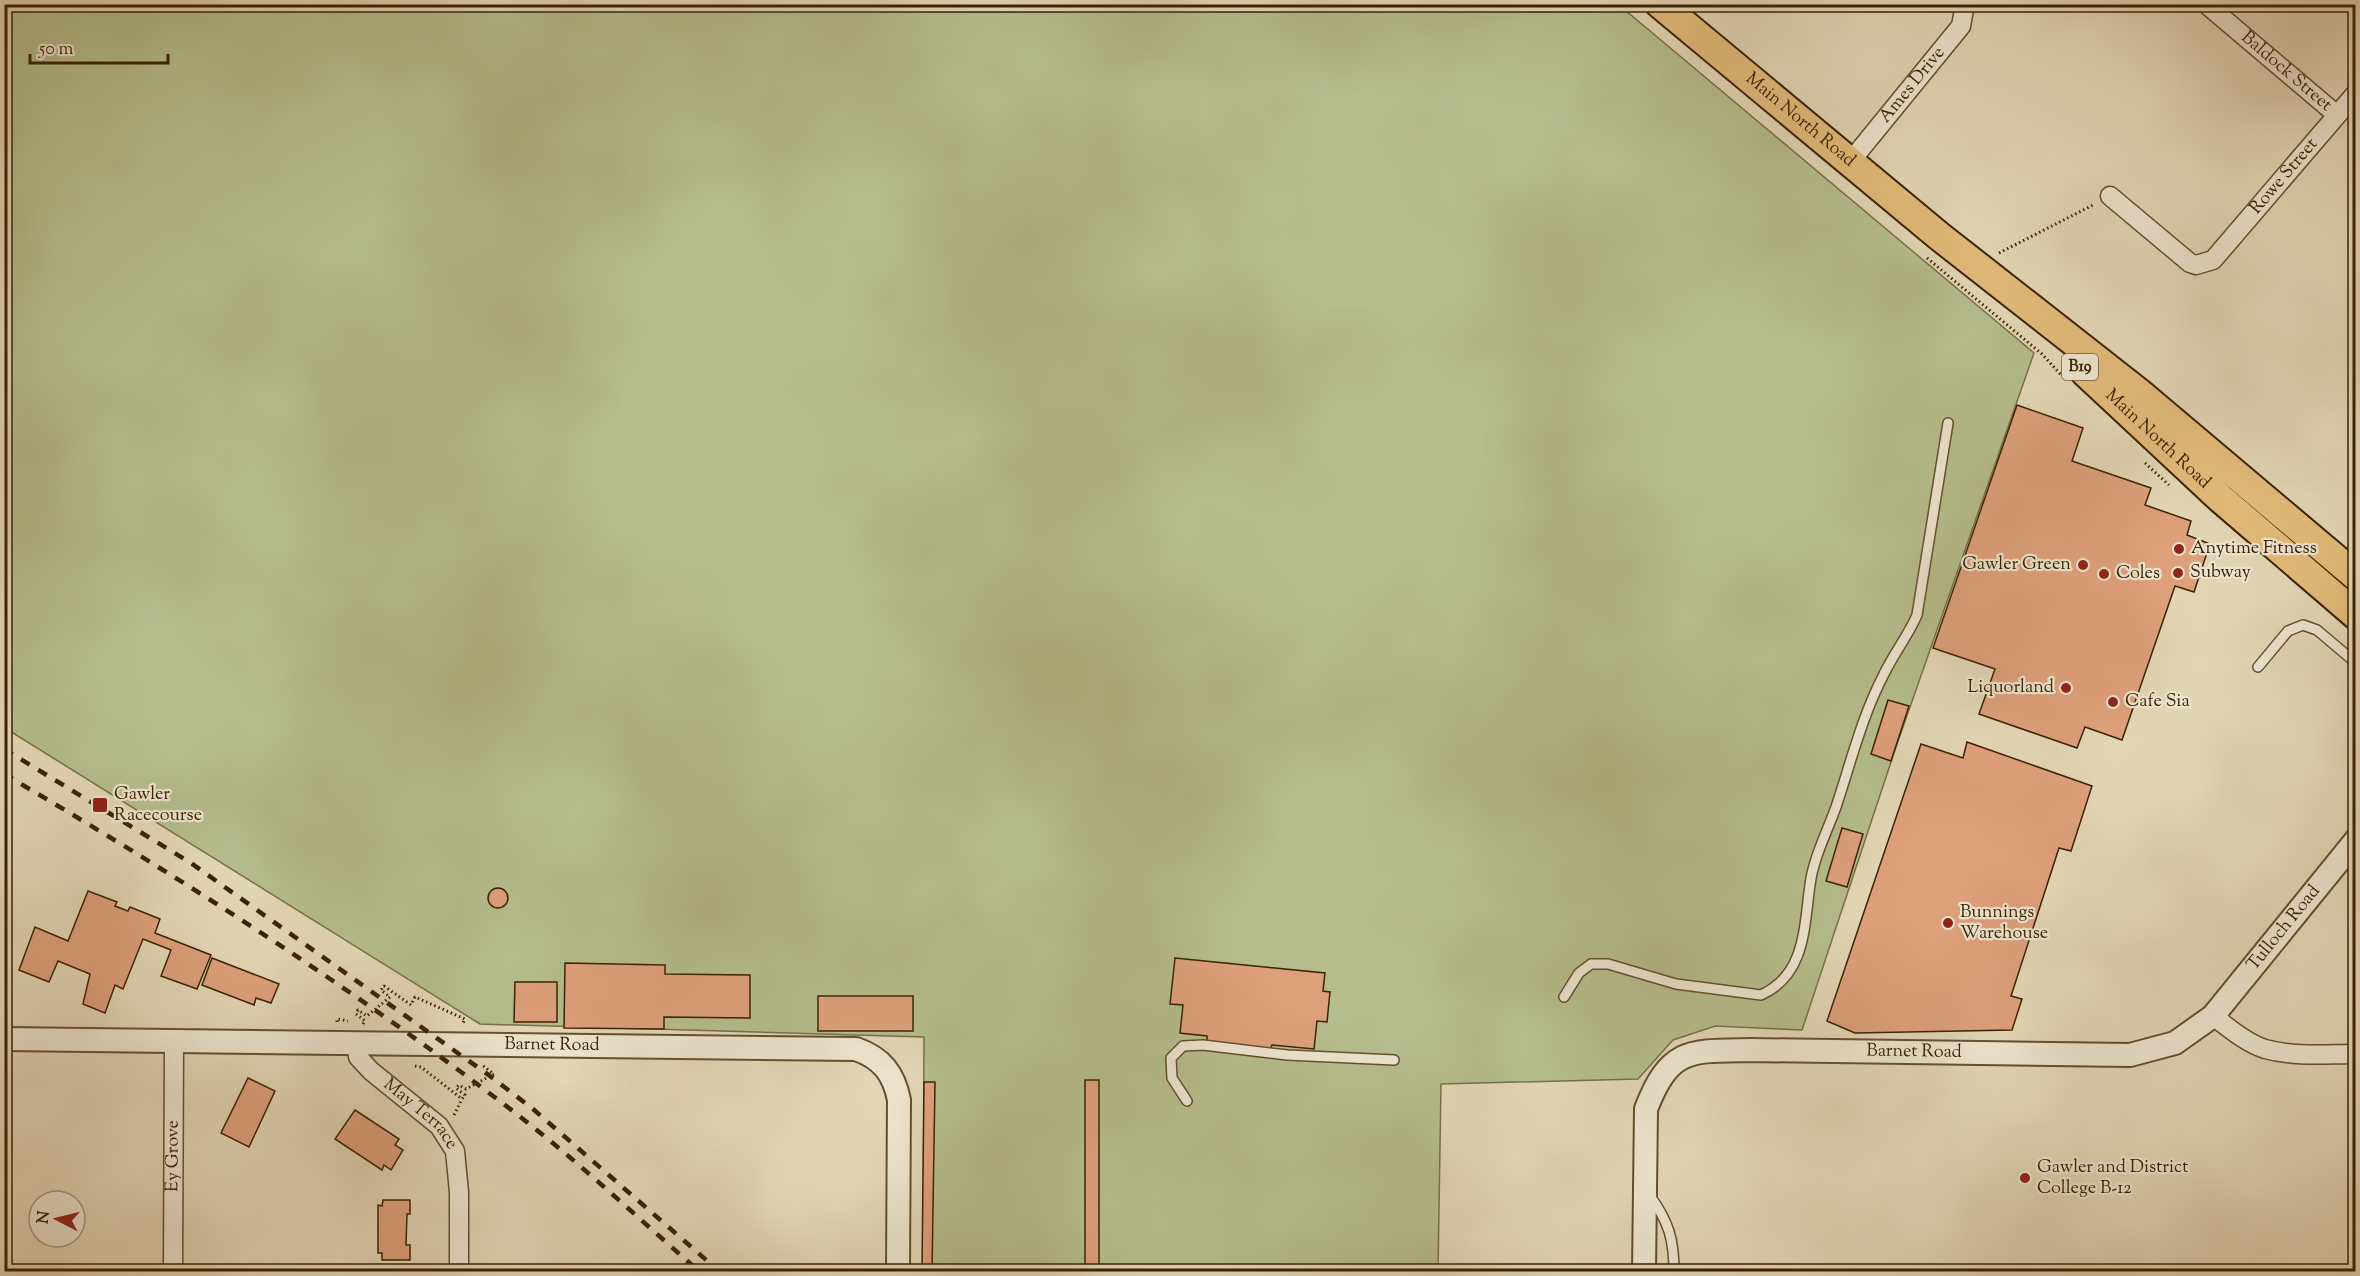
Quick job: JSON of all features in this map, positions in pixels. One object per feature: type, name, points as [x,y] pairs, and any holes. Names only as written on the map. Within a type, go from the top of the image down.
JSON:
[{"type":"main road","name":"Main North Road","points":[[1652,11],[1850,162],[1929,243],[2355,615]]},
{"type":"main road","name":"Main North Road","points":[[1929,243],[2138,392],[2355,576]]},
{"type":"street","name":"Ames Drive","points":[[1850,162],[1961,26],[1965,4]]},
{"type":"street","name":"Baldock Street","points":[[2206,4],[2337,115]]},
{"type":"street","name":"Rowe Street","points":[[2110,196],[2190,263],[2196,265],[2213,260],[2355,93]]},
{"type":"street","name":"Tulloch Road","points":[[2213,1016],[2355,840]]},
{"type":"street","points":[[2213,1016],[2239,1036],[2265,1049],[2294,1053],[2355,1053]]},
{"type":"street","name":"Barnet Road","points":[[1644,1272],[1646,1109],[1662,1073],[1672,1061],[1690,1054],[1751,1050],[2130,1055],[2175,1043],[2213,1016]]},
{"type":"street","name":"Barnet Road","points":[[4,1039],[840,1047],[863,1052],[879,1060],[891,1074],[899,1100],[898,1272]]},
{"type":"street","name":"Ey Grove","points":[[173,1272],[174,1041]]},
{"type":"street","name":"May Terrace","points":[[347,1042],[371,1071],[440,1126],[454,1151],[459,1192],[459,1272]]},
{"type":"lane","points":[[1564,997],[1579,973],[1591,964],[1608,964],[1676,984],[1761,995],[1785,978],[1795,967],[1804,935],[1810,881],[1865,716],[1885,672],[1908,638],[1917,615],[1948,423]]},
{"type":"lane","points":[[2258,667],[2288,631],[2303,625],[2317,630],[2355,663]]},
{"type":"lane","points":[[1187,1101],[1172,1078],[1171,1058],[1183,1046],[1203,1045],[1287,1055],[1394,1060]]},
{"type":"lane","points":[[1646,1190],[1662,1213],[1674,1243],[1674,1272]]},
{"type":"path","points":[[1628,4],[1652,11]]},
{"type":"path","points":[[1999,254],[2110,196]]},
{"type":"path","points":[[1929,243],[2066,380]]},
{"type":"path","points":[[2139,456],[2173,488]]},
{"type":"path","points":[[347,1042],[337,1019],[362,1025],[365,1021],[356,1014],[358,1010],[367,1016],[390,997],[381,990],[384,986],[411,1005],[416,997],[465,1018],[455,1043],[494,1074],[466,1089],[459,1085],[456,1088],[465,1095],[448,1120]]},
{"type":"path","points":[[412,1065],[421,1066],[462,1099]]},
{"type":"green space","points":[[4,5],[1619,5],[2034,353],[1896,747],[1802,1030],[1715,1026],[1673,1040],[1638,1079],[1441,1084],[1438,1271],[923,1272],[924,1037],[480,1024],[5,728]]},
{"type":"building","name":"Gawler Green","points":[[2017,405],[2083,428],[2072,461],[2151,488],[2145,505],[2191,521],[2187,535],[2210,544],[2194,592],[2175,586],[2122,740],[2085,727],[2077,748],[1979,714],[1995,669],[1933,648]]},
{"type":"building","points":[[1888,700],[1909,706],[1891,761],[1871,754]]},
{"type":"building","name":"Bunnings Warehouse","points":[[1967,742],[2092,786],[2071,851],[2059,848],[2011,996],[2022,999],[2012,1030],[1855,1033],[1827,1021],[1921,744],[1963,758]]},
{"type":"building","points":[[1842,828],[1863,834],[1847,887],[1826,881]]},
{"type":"building","points":[[494,888],[502,888],[508,894],[508,902],[502,908],[494,908],[488,902],[488,894]]},
{"type":"building","points":[[88,891],[117,902],[115,906],[128,911],[130,907],[160,919],[155,933],[211,955],[197,989],[161,976],[171,950],[143,939],[123,989],[115,985],[105,1013],[83,1004],[90,974],[58,961],[49,982],[19,970],[35,927],[68,941]]},
{"type":"building","points":[[212,958],[279,984],[271,1003],[256,998],[254,1005],[202,985]]},
{"type":"building","points":[[1175,958],[1325,973],[1323,991],[1330,992],[1327,1022],[1317,1021],[1314,1049],[1272,1045],[1270,1049],[1207,1043],[1207,1036],[1180,1033],[1183,1005],[1170,1004]]},
{"type":"building","points":[[565,963],[665,965],[665,974],[750,975],[750,1018],[664,1017],[664,1029],[564,1028]]},
{"type":"building","points":[[515,982],[557,982],[557,1022],[514,1022]]},
{"type":"building","points":[[818,996],[913,996],[913,1031],[818,1031]]},
{"type":"building","points":[[248,1078],[275,1091],[249,1147],[221,1133]]},
{"type":"building","points":[[1085,1080],[1099,1080],[1099,1272],[1085,1272]]},
{"type":"building","points":[[924,1082],[935,1082],[932,1272],[922,1272]]},
{"type":"building","points":[[355,1110],[399,1139],[395,1145],[403,1150],[391,1170],[384,1165],[382,1170],[335,1139]]},
{"type":"building","points":[[383,1200],[410,1200],[406,1245],[410,1245],[410,1260],[382,1260],[382,1253],[378,1253],[378,1205],[382,1206]]},
{"type":"railway","points":[[4,749],[191,863],[490,1076],[533,1109],[720,1272]]},
{"type":"railway","points":[[4,774],[265,935],[391,1021],[538,1131],[700,1272]]},
{"type":"place","name":"Anytime Fitness","points":[[2179,549]]},
{"type":"place","name":"Gawler Green","points":[[2083,565]]},
{"type":"place","name":"Subway","points":[[2178,573]]},
{"type":"place","name":"Coles","points":[[2104,574]]},
{"type":"place","name":"Liquorland","points":[[2066,688]]},
{"type":"place","name":"Cafe Sia","points":[[2113,702]]},
{"type":"place","name":"Gawler Racecourse","points":[[100,805]]},
{"type":"place","name":"Bunnings Warehouse","points":[[1948,923]]},
{"type":"place","name":"Gawler and District College B-12","points":[[2025,1178]]}]
